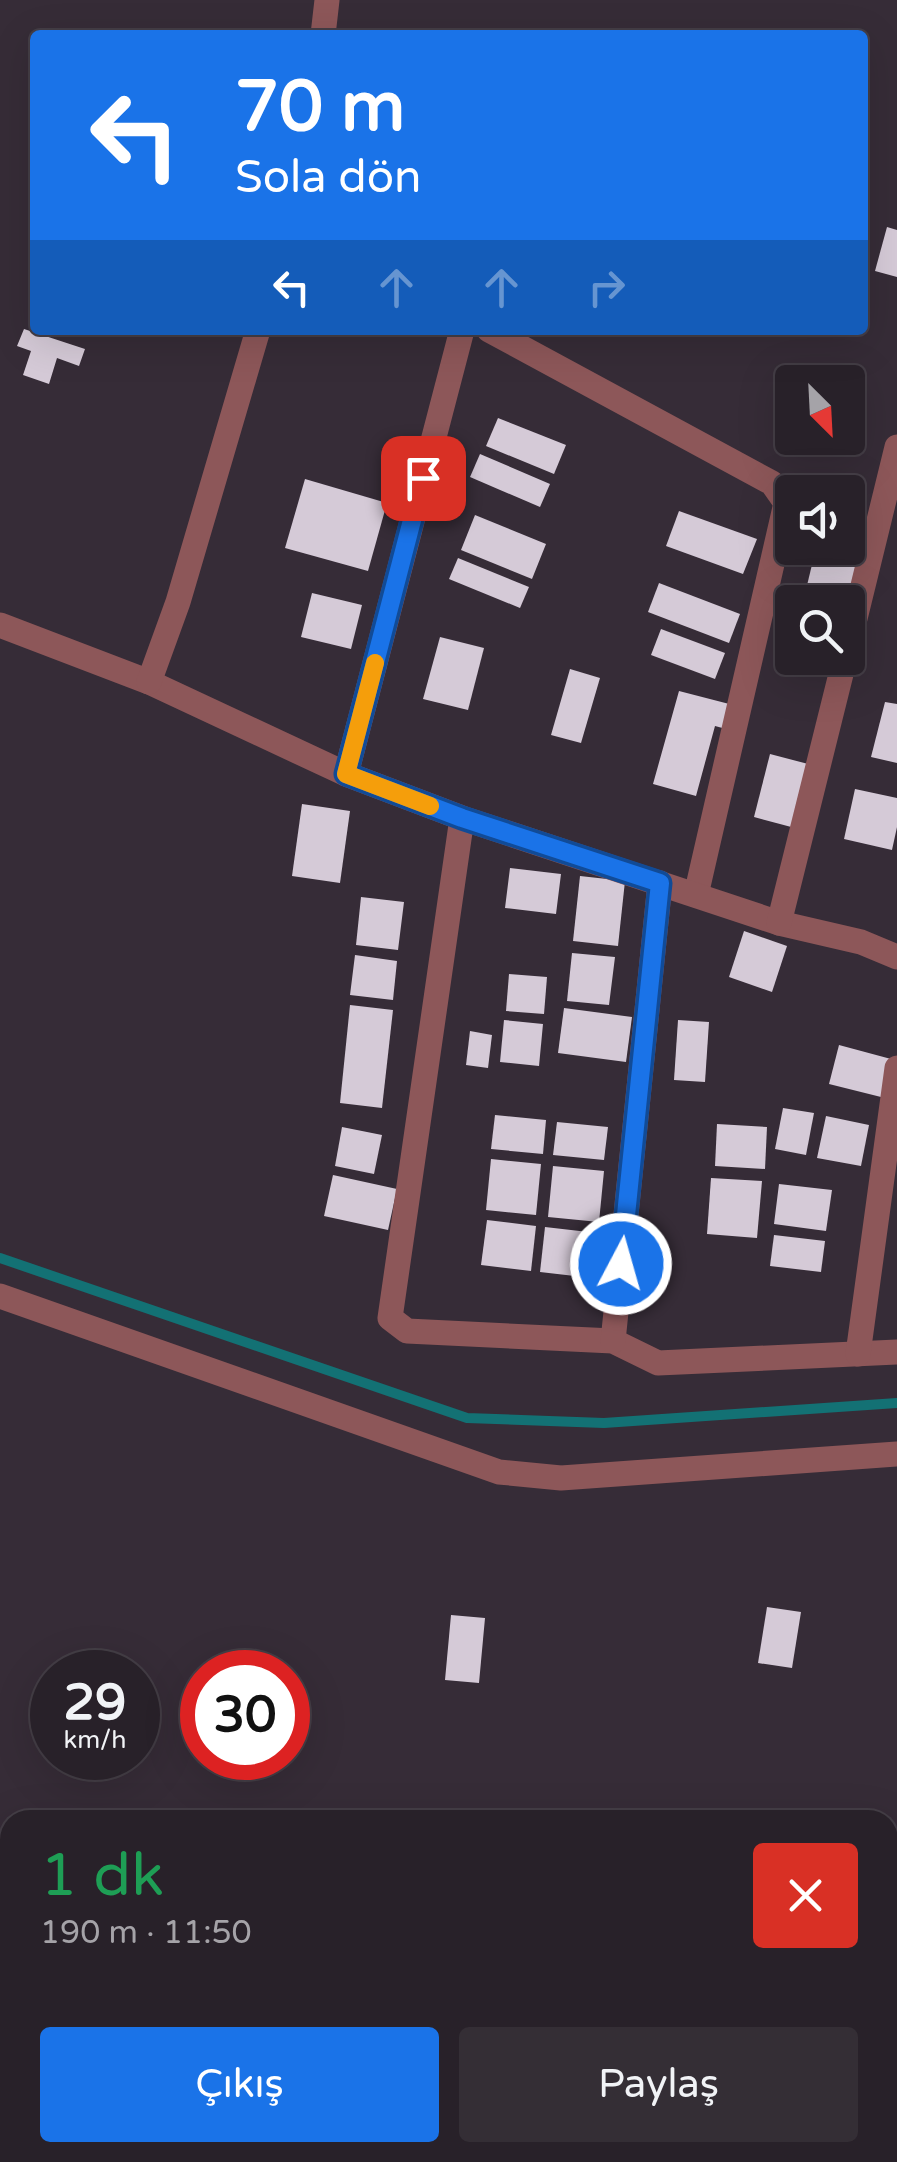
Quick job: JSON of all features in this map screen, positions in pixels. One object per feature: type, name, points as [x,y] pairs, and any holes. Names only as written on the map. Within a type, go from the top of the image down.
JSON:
[{"type":"street","points":[[324,30],[328,0]]},
{"type":"street","points":[[148,682],[178,602],[257,335]]},
{"type":"street","points":[[346,774],[461,335]]},
{"type":"street","points":[[498,335],[772,482],[786,503],[696,895]]},
{"type":"street","points":[[863,585],[897,447]]},
{"type":"street","points":[[0,625],[148,682],[346,774],[462,818],[780,923],[861,942],[897,956]]},
{"type":"street","points":[[780,923],[841,675]]},
{"type":"street","points":[[462,818],[390,1318],[407,1331],[613,1340],[658,1363],[897,1352]]},
{"type":"street","points":[[613,1340],[660,883]]},
{"type":"street","points":[[858,1354],[897,1068]]},
{"type":"street","points":[[0,1296],[499,1472],[561,1478],[897,1454]]},
{"type":"building","points":[[887,227],[897,230],[897,277],[875,271]]},
{"type":"building","points":[[24,329],[30,335],[42,335],[85,349],[79,366],[57,358],[49,384],[23,375],[31,351],[17,346]]},
{"type":"building","points":[[498,418],[566,445],[554,474],[486,446]]},
{"type":"building","points":[[480,454],[550,484],[540,507],[470,477]]},
{"type":"building","points":[[305,479],[387,503],[368,571],[285,548]]},
{"type":"building","points":[[679,511],[757,539],[743,574],[666,546]]},
{"type":"building","points":[[475,515],[546,544],[532,579],[461,550]]},
{"type":"building","points":[[458,558],[529,587],[520,608],[449,579]]},
{"type":"building","points":[[812,565],[859,565],[854,585],[807,585]]},
{"type":"building","points":[[659,583],[740,614],[729,643],[648,612]]},
{"type":"building","points":[[312,593],[362,605],[351,649],[301,637]]},
{"type":"building","points":[[661,629],[725,653],[715,679],[651,655]]},
{"type":"building","points":[[440,637],[484,648],[468,710],[423,699]]},
{"type":"building","points":[[570,669],[600,678],[581,743],[551,735]]},
{"type":"building","points":[[679,691],[737,706],[730,730],[715,726],[696,796],[653,784]]},
{"type":"building","points":[[885,702],[897,704],[897,763],[871,757]]},
{"type":"building","points":[[770,754],[812,765],[795,828],[754,817]]},
{"type":"building","points":[[855,789],[897,798],[892,850],[844,839]]},
{"type":"building","points":[[302,804],[350,811],[340,883],[292,876]]},
{"type":"building","points":[[510,868],[561,874],[556,914],[505,908]]},
{"type":"building","points":[[580,876],[625,881],[618,946],[573,941]]},
{"type":"building","points":[[361,897],[404,902],[398,950],[356,945]]},
{"type":"building","points":[[744,931],[787,946],[772,992],[729,977]]},
{"type":"building","points":[[572,953],[615,957],[609,1005],[567,1001]]},
{"type":"building","points":[[355,955],[397,961],[393,1000],[350,995]]},
{"type":"building","points":[[509,974],[547,977],[544,1014],[506,1011]]},
{"type":"building","points":[[350,1005],[393,1010],[382,1108],[340,1103]]},
{"type":"building","points":[[564,1008],[632,1017],[626,1062],[558,1053]]},
{"type":"building","points":[[504,1020],[543,1024],[539,1066],[500,1062]]},
{"type":"building","points":[[678,1020],[709,1022],[705,1082],[674,1080]]},
{"type":"building","points":[[470,1031],[492,1035],[488,1068],[466,1065]]},
{"type":"building","points":[[839,1045],[891,1059],[881,1097],[829,1084]]},
{"type":"building","points":[[783,1108],[814,1113],[806,1155],[775,1149]]},
{"type":"building","points":[[495,1115],[546,1120],[543,1154],[491,1149]]},
{"type":"building","points":[[826,1116],[869,1125],[861,1166],[817,1158]]},
{"type":"building","points":[[557,1122],[608,1127],[604,1160],[553,1155]]},
{"type":"building","points":[[717,1124],[767,1127],[765,1169],[715,1166]]},
{"type":"building","points":[[342,1127],[382,1135],[374,1174],[335,1166]]},
{"type":"building","points":[[491,1159],[541,1164],[536,1215],[486,1210]]},
{"type":"building","points":[[553,1166],[604,1171],[599,1222],[548,1217]]},
{"type":"building","points":[[333,1175],[397,1189],[388,1230],[324,1216]]},
{"type":"building","points":[[711,1178],[762,1181],[757,1238],[707,1234]]},
{"type":"building","points":[[779,1184],[832,1190],[826,1231],[774,1224]]},
{"type":"building","points":[[487,1220],[536,1226],[531,1271],[481,1265]]},
{"type":"building","points":[[545,1227],[597,1233],[592,1278],[540,1272]]},
{"type":"building","points":[[774,1235],[825,1241],[821,1272],[770,1266]]},
{"type":"building","points":[[767,1607],[801,1612],[792,1668],[758,1663]]},
{"type":"building","points":[[451,1615],[485,1618],[479,1683],[445,1680]]},
{"type":"waterway","points":[[0,1258],[467,1418],[604,1423],[897,1403]]},
{"type":"slow traffic","points":[[375,663],[346,774],[430,806]]},
{"type":"route","points":[[423,478],[346,774],[462,818],[660,883],[621,1264]]}]
